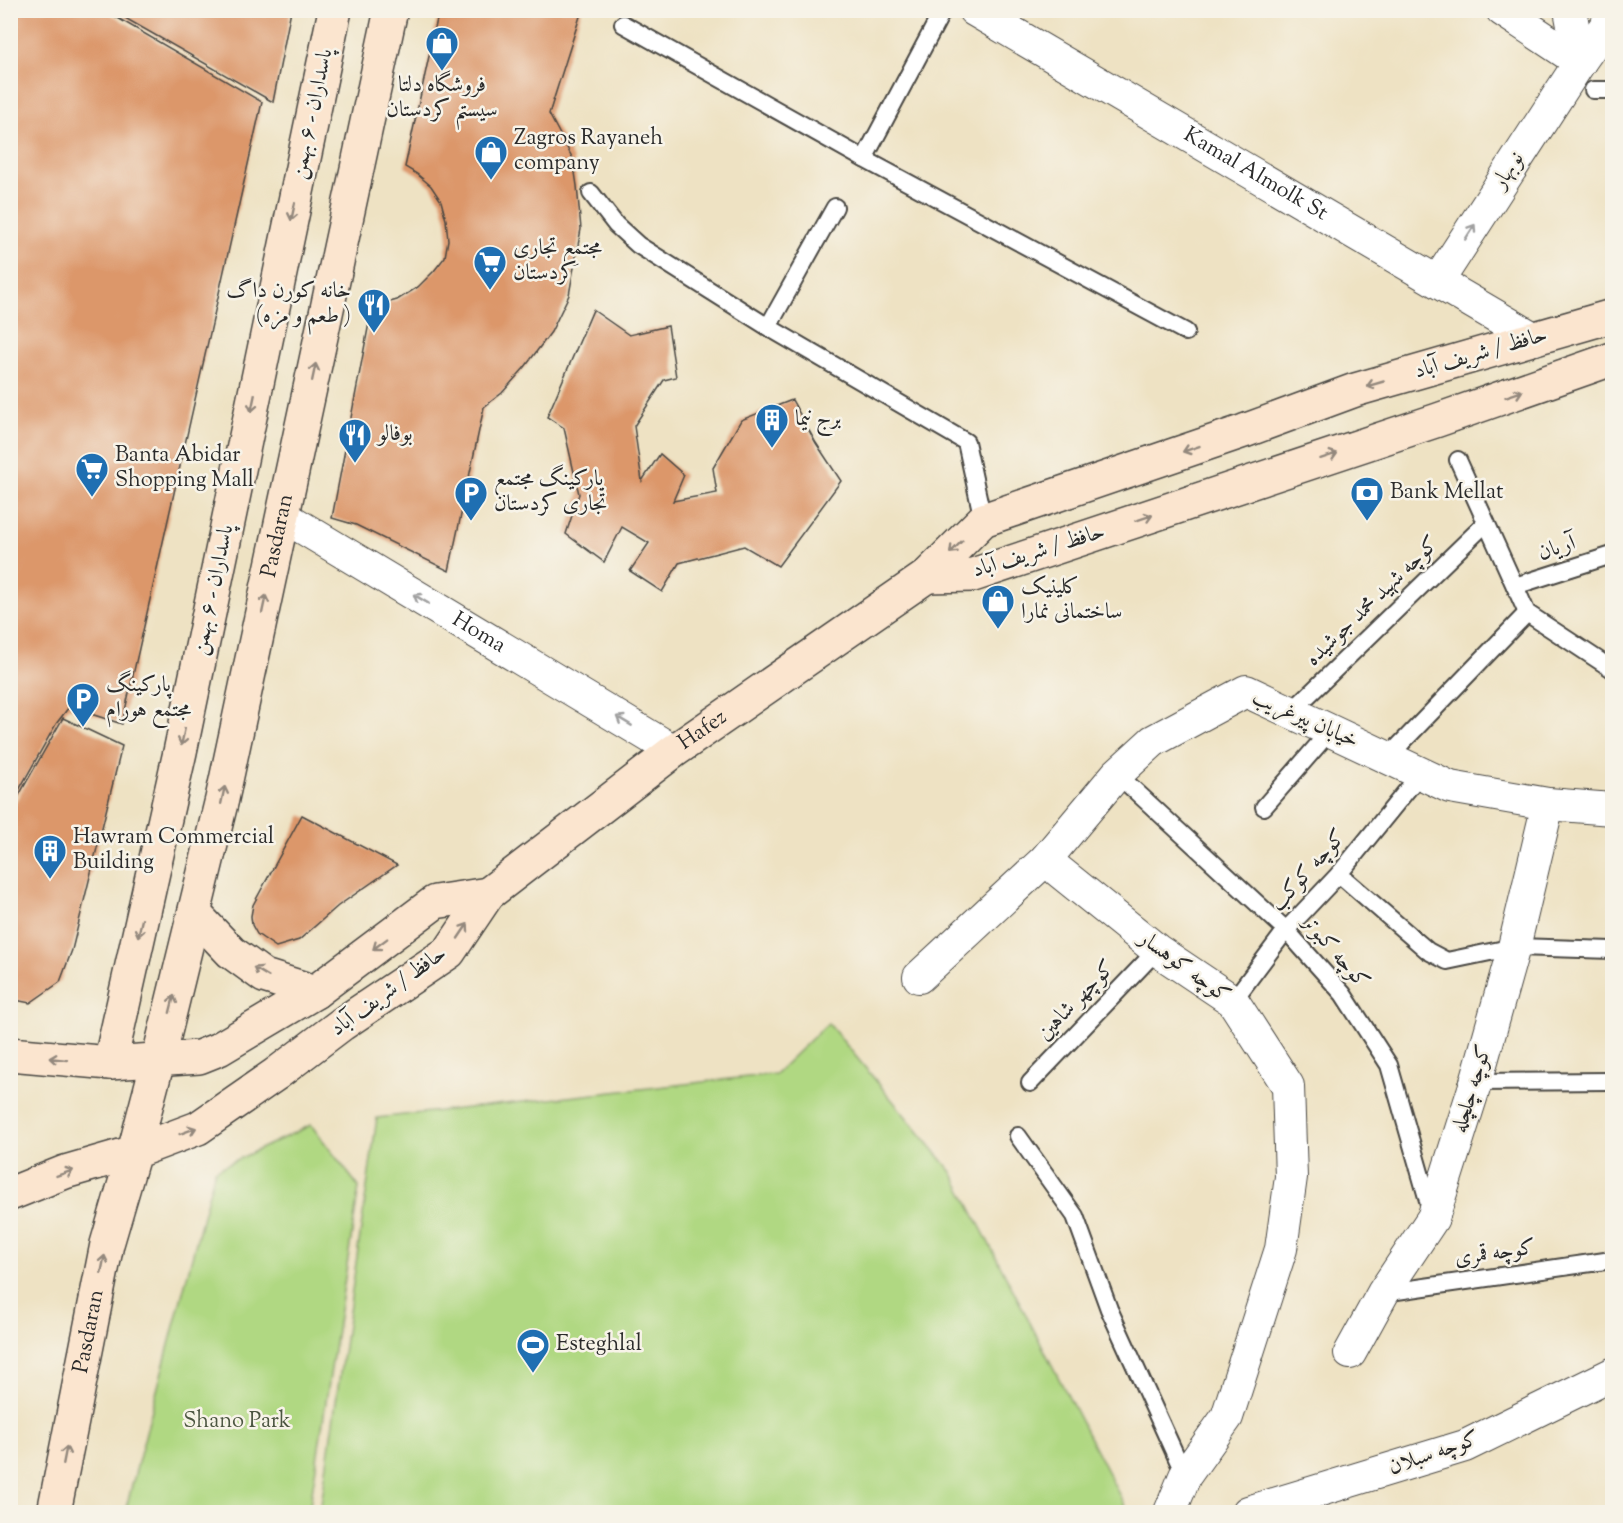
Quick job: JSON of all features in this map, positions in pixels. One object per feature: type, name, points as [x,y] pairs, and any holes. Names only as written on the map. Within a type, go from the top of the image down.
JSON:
[{"type":"main road","name":"پاسداران - ۶ بهمن","points":[[110,1063],[180,753],[335,10]]},
{"type":"main road","name":"Pasdaran","points":[[54,1512],[107,1244],[158,1061],[222,799],[391,10]]},
{"type":"main road","name":"حافظ / شریف آباد","points":[[927,576],[982,520],[1244,431],[1355,390],[1612,316]]},
{"type":"main road","name":"حافظ / شریف آباد","points":[[927,576],[973,575],[1438,420],[1612,359]]},
{"type":"main road","name":"Hafez","points":[[488,894],[674,752],[927,576]]},
{"type":"main road","name":"حافظ / شریف آباد","points":[[10,1054],[110,1063],[200,1057],[219,1049],[315,992],[435,902],[488,894]]},
{"type":"main road","name":"حافظ / شریف آباد","points":[[10,1194],[66,1172],[134,1152],[198,1128],[276,1074],[342,1024],[449,952],[488,894]]},
{"type":"main road","points":[[195,914],[231,952],[264,976],[315,992]]},
{"type":"street","name":"Kamal Almolk St","points":[[974,10],[1535,339]]},
{"type":"street","points":[[1502,10],[1580,62]]},
{"type":"street","points":[[1570,10],[1580,62]]},
{"type":"street","name":"نوبهار","points":[[1438,281],[1580,62],[1612,17]]},
{"type":"street","name":"Homa","points":[[283,516],[674,752]]},
{"type":"street","name":"خیابان پیرغریب","points":[[919,977],[1044,861],[1117,774],[1153,741],[1246,691],[1450,787],[1548,804],[1612,809]]},
{"type":"street","name":"کوچه چلچله","points":[[1350,1353],[1383,1293],[1433,1218],[1476,1082],[1514,946],[1548,804]]},
{"type":"street","name":"کوچه کوهسار","points":[[1044,861],[1157,950],[1233,1000],[1288,1086],[1292,1177],[1281,1249],[1227,1417],[1185,1476]]},
{"type":"street","name":"کوچه سبلان","points":[[1248,1512],[1465,1446],[1612,1374]]},
{"type":"street","points":[[1170,1512],[1185,1476]]},
{"type":"lane","points":[[864,159],[943,10]]},
{"type":"lane","points":[[623,24],[864,159],[1186,332]]},
{"type":"lane","points":[[1593,90],[1612,90]]},
{"type":"lane","points":[[591,193],[616,225],[638,245],[768,327],[966,442],[982,520]]},
{"type":"lane","points":[[768,327],[835,207]]},
{"type":"lane","points":[[1458,460],[1527,613],[1612,669]]},
{"type":"lane","name":"کوچه شهید محمد جوشیده","points":[[1291,712],[1486,523]]},
{"type":"lane","name":"آریان","points":[[1515,586],[1612,555]]},
{"type":"lane","points":[[1388,758],[1527,613]]},
{"type":"lane","points":[[1264,807],[1330,730]]},
{"type":"lane","name":"کوچه کوکب","points":[[1233,1000],[1286,930],[1339,874],[1422,773]]},
{"type":"lane","name":"کوچه کبوتر","points":[[1117,774],[1286,930],[1343,994],[1389,1065],[1433,1218]]},
{"type":"lane","points":[[1339,874],[1428,951],[1447,961],[1514,946],[1612,950]]},
{"type":"lane","name":"کوچهر شاهین","points":[[1030,1083],[1157,950]]},
{"type":"lane","points":[[1476,1082],[1612,1081]]},
{"type":"lane","points":[[1018,1136],[1075,1216],[1109,1309],[1185,1476]]},
{"type":"lane","name":"کوچه قمری","points":[[1383,1293],[1612,1260]]},
{"type":"green space","points":[[828,1023],[952,1172],[1127,1510],[1126,1512],[320,1512],[377,1118],[775,1074]]},
{"type":"green space","name":"Shano Park","points":[[311,1125],[359,1187],[309,1512],[125,1512],[215,1170]]},
{"type":"building","name":"Banta Abidar Shopping Mall","points":[[10,10],[104,10],[262,102],[122,724],[69,707],[56,724],[10,806]]},
{"type":"building","points":[[111,10],[291,10],[273,102]]},
{"type":"building","name":"مجتمع تجاری کردستان","points":[[439,10],[582,10],[549,114],[573,159],[577,186],[581,229],[569,295],[551,332],[525,367],[502,393],[484,407],[449,571],[356,525],[332,518],[372,307],[397,300],[418,287],[445,257],[448,240],[441,201],[431,186],[405,167]]},
{"type":"building","name":"برج نیما","points":[[593,310],[629,335],[668,326],[676,377],[664,380],[634,426],[642,481],[660,454],[684,475],[673,501],[717,493],[713,468],[741,420],[792,400],[841,481],[778,566],[744,546],[679,563],[662,592],[630,571],[649,543],[622,527],[604,562],[566,534],[579,494],[564,428],[547,417]]},
{"type":"building","name":"Hawram Commercial Building","points":[[63,718],[122,746],[72,950],[60,982],[30,1003],[10,999],[10,811]]},
{"type":"building","points":[[302,815],[397,865],[338,906],[299,940],[276,947],[257,934],[252,925],[253,905]]},
{"type":"place","name":"فروشگاه دلتا سیستم کردستان","points":[[442,72]]},
{"type":"place","name":"Zagros Rayaneh company","points":[[491,181]]},
{"type":"place","name":"مجتمع تجاری کردستان","points":[[490,291]]},
{"type":"place","name":"خانه کورن داگ (طعم و مزه )","points":[[374,334]]},
{"type":"place","name":"برج نیما","points":[[772,449]]},
{"type":"place","name":"بوفالو","points":[[355,464]]},
{"type":"place","name":"Banta Abidar Shopping Mall","points":[[92,498]]},
{"type":"place","name":"پارکینگ مجتمع تجاری کردستان","points":[[471,522]]},
{"type":"place","name":"Bank Mellat","points":[[1367,522]]},
{"type":"place","name":"کلینیک ساختمانی نمارا","points":[[998,630]]},
{"type":"place","name":"پارکینگ مجتمع هورام","points":[[83,728]]},
{"type":"place","name":"Hawram Commercial Building","points":[[50,880]]},
{"type":"place","name":"Esteghlal","points":[[533,1374]]}]
